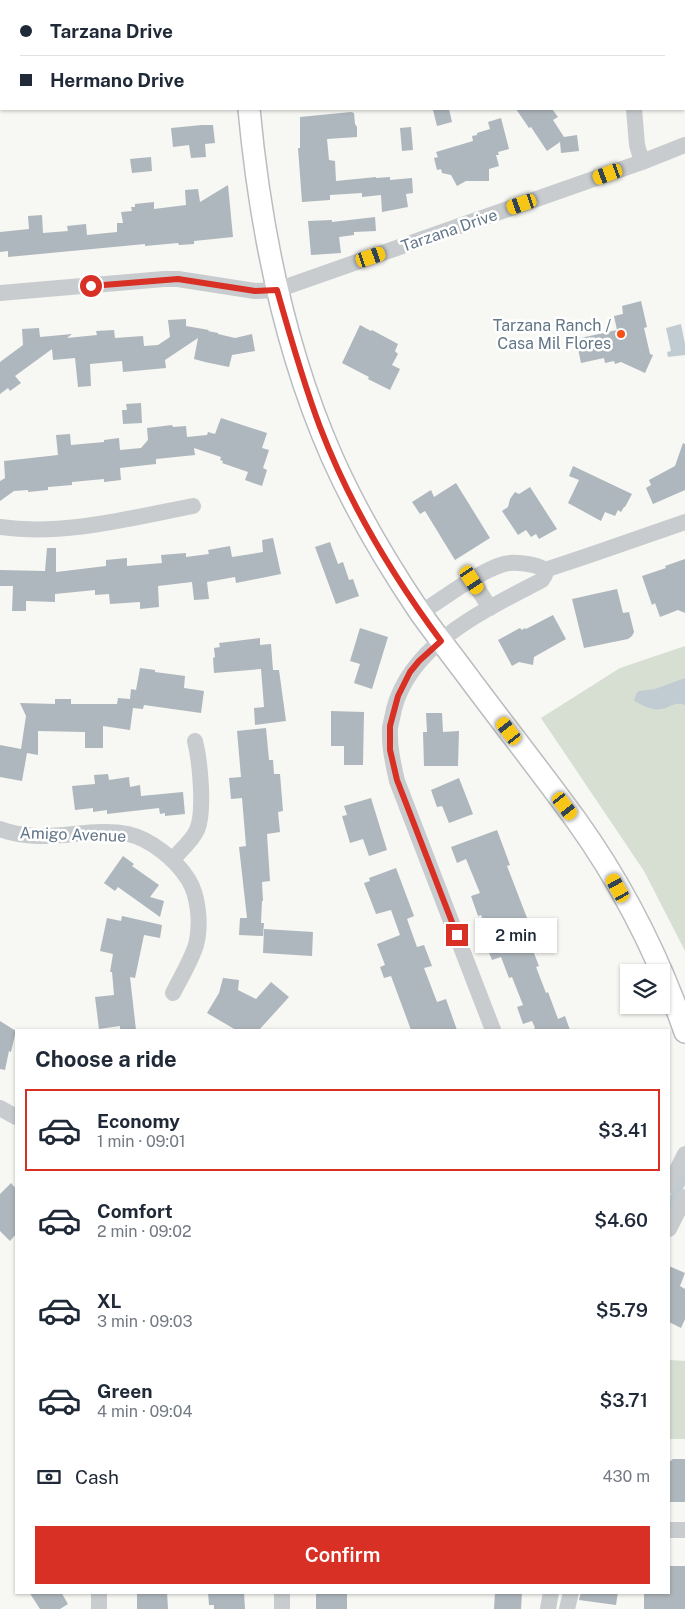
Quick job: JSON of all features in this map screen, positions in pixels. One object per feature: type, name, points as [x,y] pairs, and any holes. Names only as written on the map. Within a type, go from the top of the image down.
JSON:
[{"type":"main road","points":[[249,110],[259,197],[277,290],[300,372],[332,457],[366,526],[420,614],[576,821],[609,872],[649,944],[677,1008],[685,1032]]},
{"type":"street","points":[[634,110],[642,162]]},
{"type":"street","name":"Tarzana Drive","points":[[0,293],[164,279],[178,279],[255,291],[277,290],[685,146]]},
{"type":"street","points":[[0,527],[29,529],[90,525],[193,506]]},
{"type":"street","points":[[545,570],[685,522]]},
{"type":"street","points":[[420,614],[472,580],[504,564],[538,565],[545,570]]},
{"type":"street","points":[[493,1029],[397,780],[390,750],[390,726],[398,696],[422,657],[441,641],[490,608],[542,580],[545,570]]},
{"type":"street","points":[[472,580],[490,608]]},
{"type":"street","points":[[172,860],[196,832],[200,819],[198,754],[195,741]]},
{"type":"street","name":"Amigo Avenue","points":[[0,829],[38,836],[103,832],[129,834],[154,845],[172,860],[189,880],[197,903],[199,925],[196,946],[173,993]]},
{"type":"street","points":[[670,1184],[685,1154]]},
{"type":"street","points":[[670,1227],[685,1197]]},
{"type":"street","points":[[670,1530],[685,1530]]},
{"type":"street","points":[[99,1594],[99,1609]]},
{"type":"street","points":[[282,1594],[282,1609]]},
{"type":"street","points":[[548,1609],[551,1594]]},
{"type":"street","points":[[567,1609],[571,1594]]},
{"type":"shaded area","points":[[681,324],[685,355],[668,357],[667,352],[671,351],[666,328]]},
{"type":"shaded area","points":[[685,646],[685,951],[644,871],[541,718],[620,668]]},
{"type":"shaded area","points":[[685,678],[685,705],[676,704],[662,709],[655,709],[634,701],[639,691],[655,689]]},
{"type":"shaded area","points":[[685,1168],[685,1185],[670,1215],[670,1196]]},
{"type":"shaded area","points":[[670,1360],[685,1361],[685,1439],[670,1439]]},
{"type":"building","points":[[433,110],[449,110],[452,122],[437,126]]},
{"type":"building","points":[[517,110],[553,110],[558,117],[553,120],[564,137],[577,135],[579,151],[561,153],[560,142],[547,151],[531,127],[529,128]]},
{"type":"building","points":[[354,113],[357,137],[327,139],[329,160],[335,161],[336,181],[376,177],[390,177],[390,180],[412,178],[413,193],[406,194],[408,207],[382,212],[381,195],[362,197],[362,193],[330,195],[330,200],[302,202],[298,148],[300,148],[300,117]]},
{"type":"building","points":[[501,118],[509,149],[498,152],[499,155],[496,155],[499,166],[489,169],[489,181],[466,181],[457,186],[451,175],[442,173],[441,169],[437,170],[434,158],[438,157],[436,152],[473,141],[472,136],[490,129],[488,122]]},
{"type":"building","points":[[213,125],[215,143],[205,144],[206,157],[191,158],[189,145],[173,147],[171,128]]},
{"type":"building","points":[[411,127],[413,150],[402,151],[400,128]]},
{"type":"building","points":[[151,157],[152,171],[132,173],[130,159]]},
{"type":"building","points":[[228,185],[233,237],[194,241],[194,244],[179,245],[178,243],[145,246],[145,244],[8,257],[8,251],[0,252],[0,232],[29,229],[28,216],[42,215],[43,233],[68,231],[67,226],[86,224],[87,235],[117,232],[117,223],[123,223],[121,212],[132,211],[131,207],[135,207],[135,204],[154,202],[154,209],[186,205],[185,190],[198,189],[200,202]]},
{"type":"building","points":[[375,217],[376,231],[354,232],[354,235],[339,237],[341,253],[311,255],[308,221],[332,220],[332,222]]},
{"type":"building","name":"Tarzana Ranch / Casa Mil Flores","points":[[641,301],[647,327],[644,328],[650,354],[653,355],[645,373],[621,362],[615,364],[614,361],[605,363],[604,358],[581,363],[576,339],[617,330],[614,316],[623,314],[622,306]]},
{"type":"building","points":[[186,319],[186,326],[209,330],[235,338],[252,334],[255,351],[232,355],[229,367],[205,362],[194,359],[198,338],[165,360],[166,368],[123,372],[122,361],[90,364],[91,386],[78,387],[75,358],[53,360],[52,349],[15,376],[21,383],[10,391],[8,388],[0,394],[0,362],[23,345],[22,329],[39,328],[40,337],[72,334],[67,338],[97,335],[96,331],[114,330],[115,338],[143,336],[144,346],[158,345],[170,337],[168,320]]},
{"type":"building","points":[[360,325],[398,344],[395,351],[398,354],[392,365],[400,369],[390,390],[342,363]]},
{"type":"building","points":[[141,403],[142,423],[123,424],[122,410],[127,410],[126,404]]},
{"type":"building","points":[[221,418],[267,433],[262,448],[269,450],[263,468],[267,470],[262,486],[245,480],[248,472],[222,463],[221,457],[194,448],[195,455],[156,459],[156,464],[120,468],[121,480],[104,482],[104,479],[72,482],[72,485],[48,487],[48,490],[14,491],[0,501],[0,481],[5,478],[4,461],[58,455],[56,435],[70,434],[71,445],[104,442],[104,440],[119,438],[120,450],[141,448],[148,440],[147,428],[172,425],[173,427],[186,426],[187,437],[207,435],[208,432],[215,434]]},
{"type":"building","points":[[683,443],[685,444],[685,490],[653,504],[646,488],[651,485],[649,480],[675,466]]},
{"type":"building","points":[[573,466],[632,494],[621,512],[618,510],[615,516],[605,512],[601,521],[568,503],[579,480],[569,476]]},
{"type":"building","points":[[456,483],[490,538],[455,560],[425,511],[420,514],[412,502],[431,490],[434,497]]},
{"type":"building","points":[[530,487],[557,529],[539,539],[536,534],[531,537],[526,530],[518,535],[502,511],[508,507],[510,499],[515,492],[519,494]]},
{"type":"building","points":[[273,538],[281,574],[236,583],[235,577],[207,582],[209,599],[194,600],[192,582],[158,586],[159,607],[140,609],[140,602],[110,604],[109,594],[95,595],[95,590],[55,594],[55,602],[26,601],[26,611],[12,611],[13,586],[0,586],[0,570],[45,571],[47,548],[56,548],[56,572],[106,566],[106,560],[127,558],[127,566],[162,563],[161,555],[186,553],[186,557],[209,554],[208,550],[230,546],[232,557],[263,552],[262,540]]},
{"type":"building","points":[[330,542],[338,564],[343,562],[349,580],[353,579],[359,596],[336,604],[315,547]]},
{"type":"building","points":[[685,559],[685,613],[678,610],[660,617],[655,603],[652,605],[642,576]]},
{"type":"building","points":[[617,589],[623,613],[629,612],[634,632],[632,636],[628,639],[584,648],[572,599]]},
{"type":"building","points":[[553,615],[566,639],[534,657],[533,665],[519,662],[512,666],[498,640],[520,628],[522,630],[526,629]]},
{"type":"building","points":[[360,628],[388,637],[372,689],[354,683],[360,664],[350,661]]},
{"type":"building","points":[[260,638],[260,645],[271,644],[273,670],[279,670],[286,721],[255,725],[254,708],[264,707],[261,669],[214,673],[213,658],[215,657],[214,648],[220,647],[219,643]]},
{"type":"building","points":[[140,668],[185,676],[184,688],[204,691],[201,713],[144,705],[143,709],[133,708],[130,730],[103,726],[103,748],[85,748],[85,732],[38,731],[38,755],[27,753],[22,781],[0,777],[0,745],[21,749],[26,716],[20,703],[55,704],[55,699],[71,699],[71,704],[117,704],[118,698],[130,699],[131,689],[136,690]]},
{"type":"building","points":[[331,711],[364,712],[363,765],[344,765],[344,746],[331,746]]},
{"type":"building","points":[[426,713],[442,713],[443,732],[459,731],[458,766],[424,766],[423,732],[427,732]]},
{"type":"building","points":[[266,728],[269,760],[273,760],[274,774],[280,774],[283,811],[278,812],[280,832],[267,834],[270,881],[262,882],[261,923],[264,923],[263,936],[239,935],[240,918],[247,918],[239,847],[246,846],[242,798],[231,799],[229,778],[241,777],[237,731]]},
{"type":"building","points":[[108,774],[109,780],[129,777],[130,787],[140,785],[141,796],[183,792],[185,814],[165,816],[165,813],[160,814],[159,808],[107,814],[107,810],[93,812],[93,808],[75,810],[72,786],[95,784],[94,775]]},
{"type":"building","points":[[459,778],[473,814],[449,823],[442,806],[437,807],[431,790]]},
{"type":"building","points":[[371,798],[387,850],[369,856],[363,839],[350,843],[342,816],[347,815],[344,806]]},
{"type":"building","points":[[497,830],[510,865],[507,866],[529,923],[523,925],[539,966],[536,967],[558,1019],[565,1016],[570,1029],[534,1029],[535,1028],[532,1021],[523,1024],[517,1007],[523,1005],[512,977],[509,978],[501,957],[492,960],[486,945],[492,943],[481,915],[478,916],[471,896],[480,893],[466,859],[457,863],[451,847]]},
{"type":"building","points":[[123,856],[134,864],[132,866],[159,885],[150,897],[164,901],[160,917],[118,887],[115,891],[104,883]]},
{"type":"building","points":[[396,868],[414,916],[407,919],[417,947],[424,945],[432,966],[424,968],[437,1002],[446,999],[457,1029],[411,1029],[391,976],[384,978],[380,967],[385,965],[377,944],[400,935],[391,910],[376,914],[364,883],[370,881],[369,878]]},
{"type":"building","points":[[122,916],[162,925],[160,938],[144,935],[135,978],[130,977],[136,1029],[120,1029],[120,1026],[99,1029],[95,997],[114,995],[112,972],[110,972],[113,954],[100,951],[107,918],[121,921]]},
{"type":"building","points":[[264,929],[313,932],[312,956],[263,953]]},
{"type":"building","points":[[223,978],[239,980],[238,990],[256,999],[271,982],[289,997],[260,1029],[234,1029],[207,1013],[219,993]]},
{"type":"building","points":[[0,1021],[15,1030],[15,1035],[5,1070],[0,1069]]},
{"type":"building","points":[[11,1183],[15,1188],[15,1235],[10,1241],[0,1231],[0,1194]]},
{"type":"building","points":[[670,1266],[685,1273],[680,1286],[685,1289],[685,1319],[681,1328],[670,1322]]},
{"type":"building","points":[[673,1459],[685,1459],[685,1502],[670,1502],[670,1461]]},
{"type":"building","points":[[670,1566],[685,1566],[685,1609],[644,1609],[644,1594],[670,1594]]},
{"type":"building","points":[[30,1594],[62,1594],[68,1604],[60,1609],[40,1609]]},
{"type":"building","points":[[137,1594],[167,1594],[168,1609],[137,1609]]},
{"type":"building","points":[[208,1594],[244,1594],[245,1609],[214,1609],[214,1605],[209,1605]]},
{"type":"building","points":[[316,1594],[347,1594],[347,1609],[316,1609]]},
{"type":"building","points":[[495,1594],[522,1594],[521,1609],[494,1609]]},
{"type":"building","points":[[580,1594],[618,1594],[616,1605],[579,1600]]},
{"type":"place","name":"Tarzana Ranch / Casa Mil Flores","points":[[621,334]]},
{"type":"route","points":[[91,286],[178,279],[255,291],[277,290],[300,372],[332,457],[366,526],[420,614],[441,641],[422,657],[410,672],[398,696],[390,726],[390,750],[397,780],[457,935]]}]
